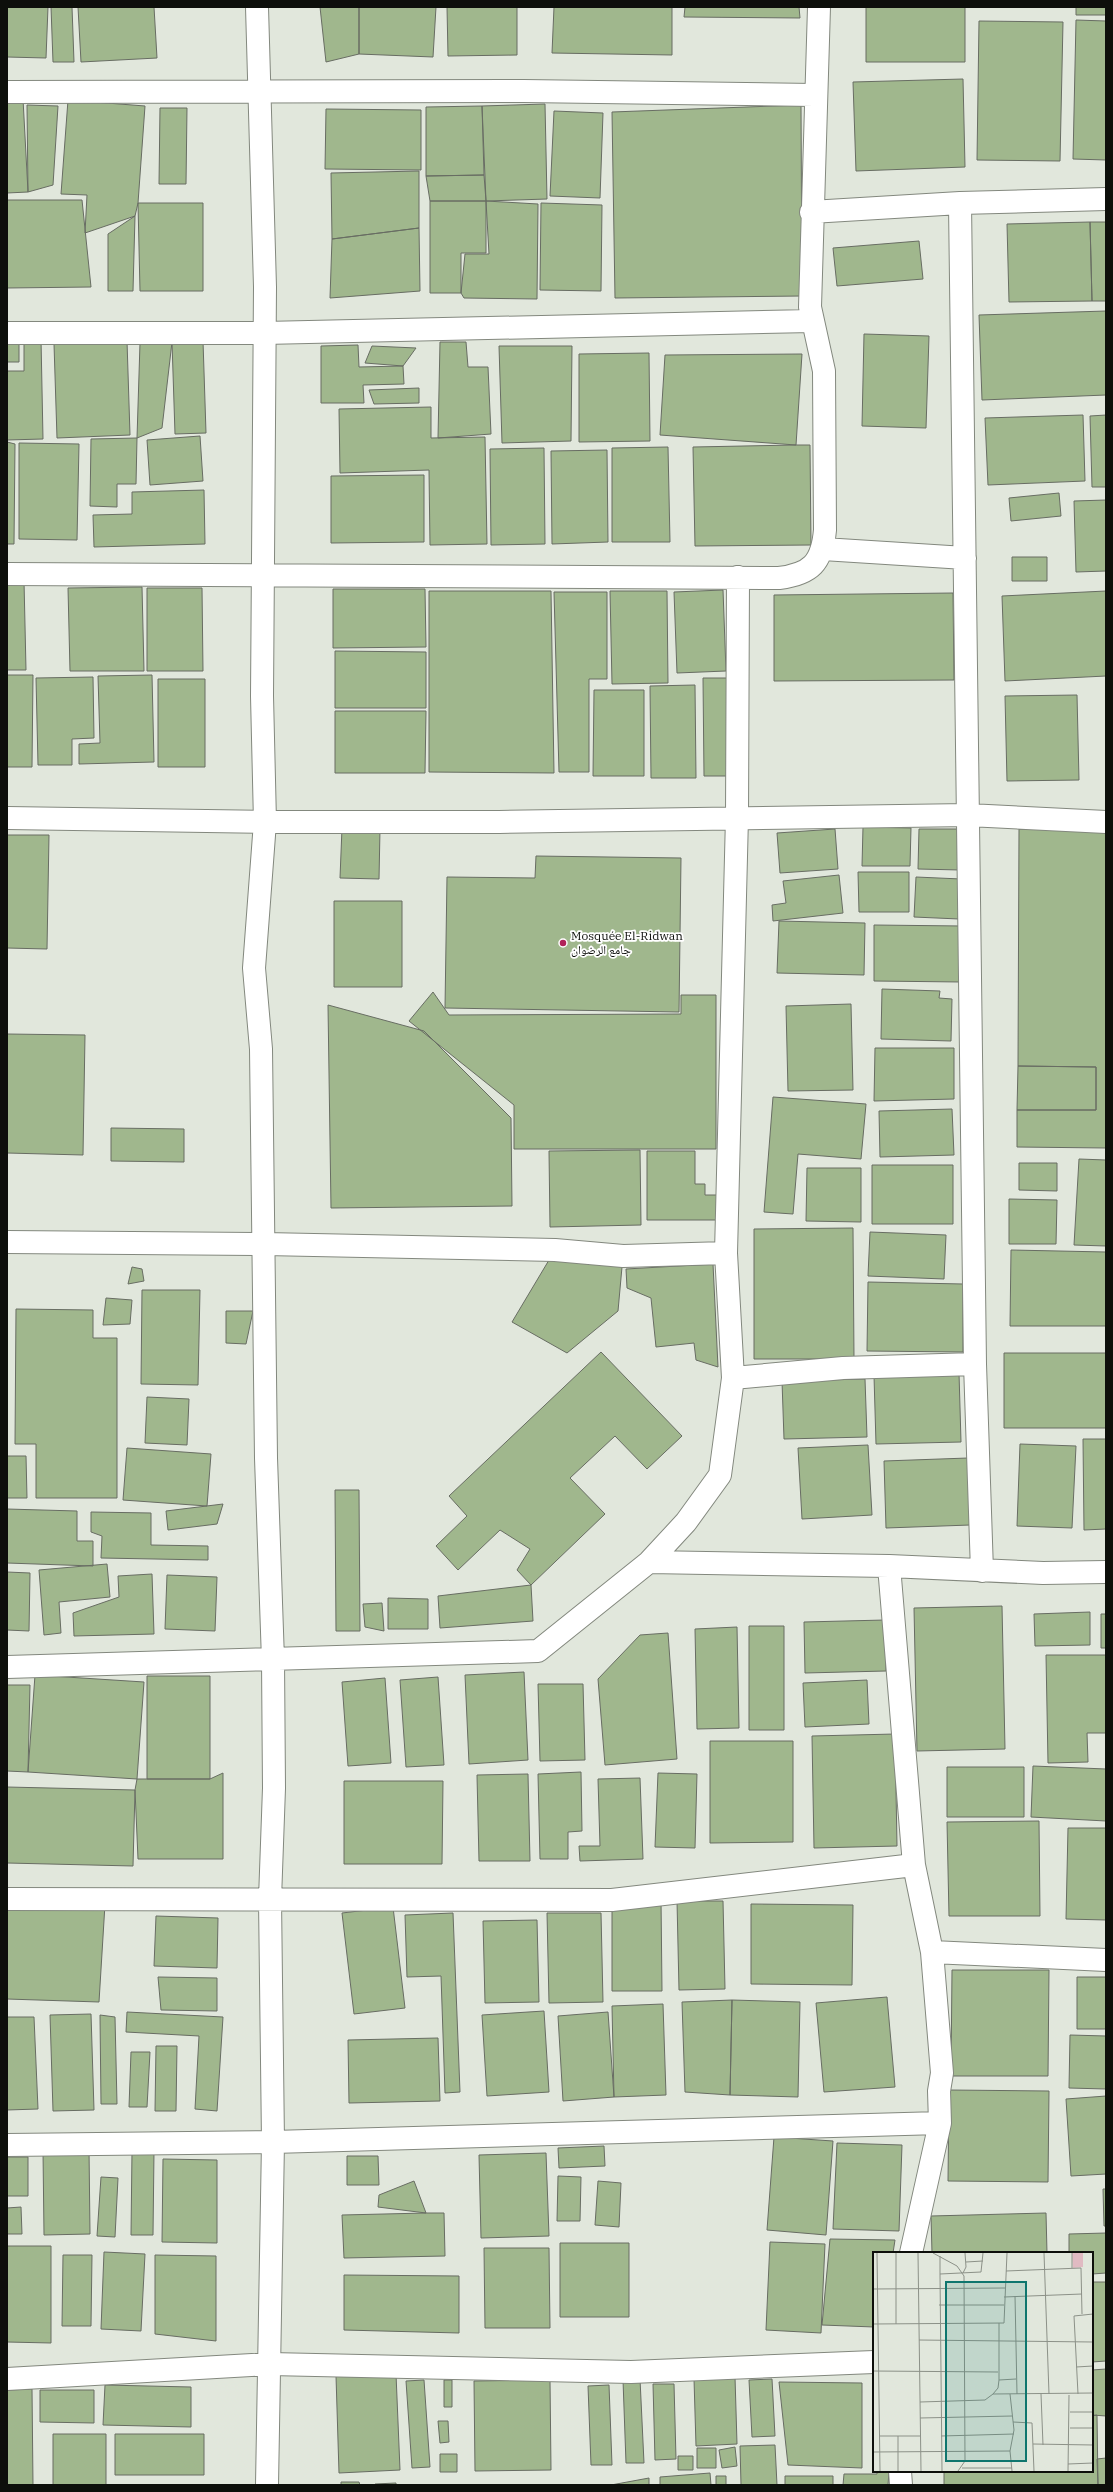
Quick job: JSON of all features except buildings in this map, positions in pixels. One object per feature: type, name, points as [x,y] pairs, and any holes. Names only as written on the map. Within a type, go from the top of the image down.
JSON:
[{"type":"street","points":[[257,7],[264,333],[262,696],[265,822],[254,968],[261,1049],[265,1244],[266,1458],[274,1660],[274,1788],[270,1899],[274,2142],[267,2485]]},
{"type":"street","points":[[7,574],[263,574],[779,578],[798,576],[814,565],[823,549],[824,372],[822,356],[812,321],[810,307],[814,96],[819,7]]},
{"type":"street","points":[[7,92],[259,94],[524,91],[814,96]]},
{"type":"street","points":[[811,212],[960,203],[1106,199]]},
{"type":"street","points":[[960,203],[975,1364],[982,1571]]},
{"type":"street","points":[[7,333],[264,333],[812,321]]},
{"type":"street","points":[[823,549],[965,558]]},
{"type":"street","points":[[7,1668],[538,1651],[649,1562],[686,1522],[720,1475],[733,1378],[726,1253],[737,817],[738,577]]},
{"type":"street","points":[[7,818],[265,822],[491,822],[737,817],[968,815],[1106,822]]},
{"type":"street","points":[[7,1242],[265,1244],[555,1250],[623,1256],[726,1253]]},
{"type":"street","points":[[733,1378],[843,1368],[975,1364]]},
{"type":"street","points":[[649,1562],[890,1566],[982,1571],[1106,1572]]},
{"type":"street","points":[[890,1566],[914,1865],[932,1952],[942,2073],[939,2091],[940,2123],[911,2252]]},
{"type":"street","points":[[7,1899],[612,1900],[914,1865]]},
{"type":"street","points":[[932,1952],[1106,1960]]},
{"type":"street","points":[[7,2145],[274,2142],[940,2123]]},
{"type":"street","points":[[7,2379],[270,2364],[632,2372],[873,2362]]},
{"type":"street","points":[[900,2472],[901,2485]]},
{"type":"place","name":"Mosquée El-Ridwan جامع الرضوان","points":[[563,943]]}]
